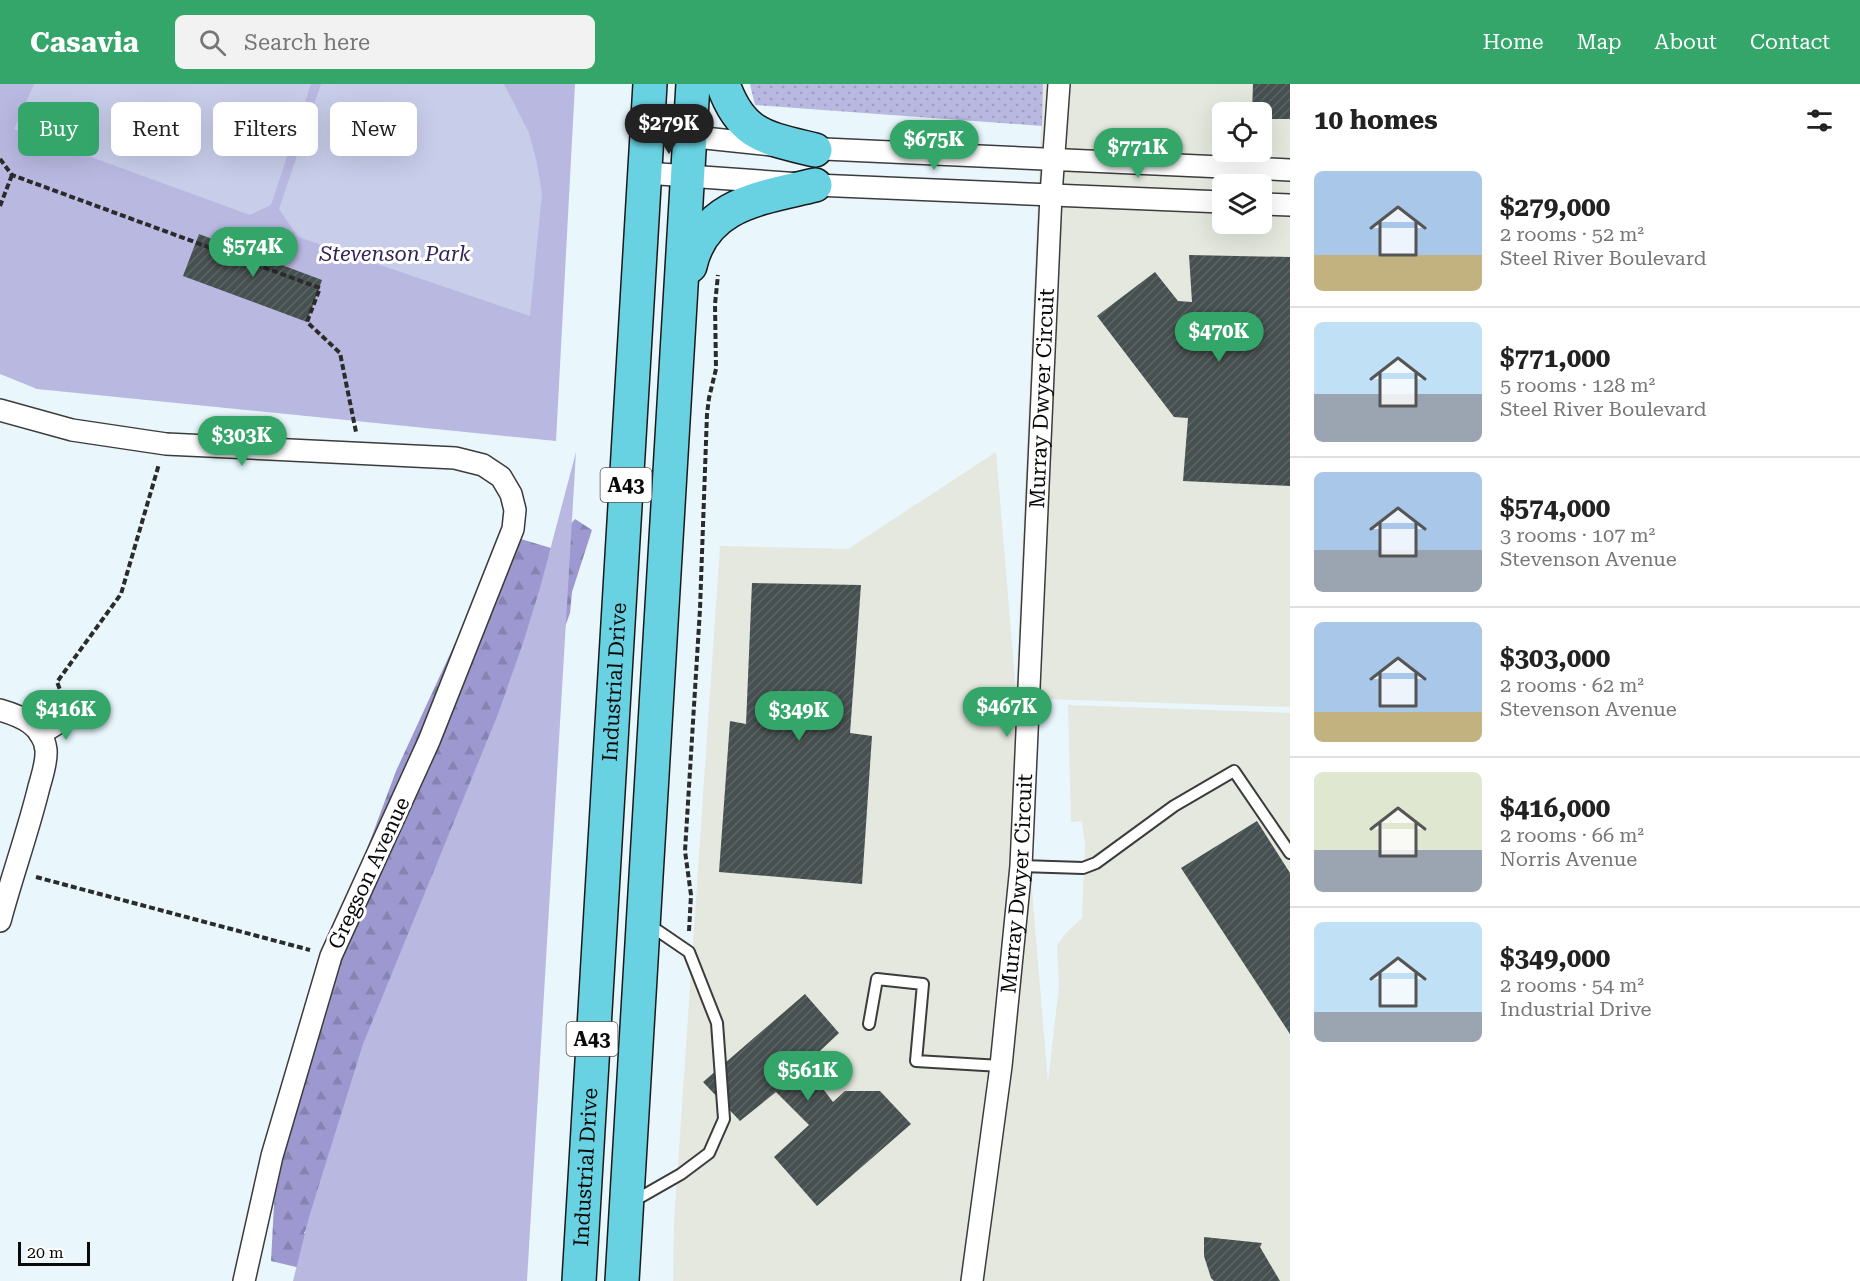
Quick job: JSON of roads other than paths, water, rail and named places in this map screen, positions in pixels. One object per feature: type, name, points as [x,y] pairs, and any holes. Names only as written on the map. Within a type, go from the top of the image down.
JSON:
[{"type":"highway","name":"Industrial Drive","points":[[579,1281],[650,84]]},
{"type":"highway","name":"Industrial Drive","points":[[622,1281],[693,84]]},
{"type":"highway","points":[[723,84],[741,121],[774,140],[815,150]]},
{"type":"highway","points":[[681,306],[694,248],[704,231],[714,221],[746,203],[815,185]]},
{"type":"street","name":"Murray Dwyer Circuit","points":[[972,1281],[1001,1066],[1021,866],[1051,195],[1059,84]]},
{"type":"street","points":[[648,132],[815,150],[1290,170]]},
{"type":"street","points":[[646,173],[815,185],[1212,202]]},
{"type":"street","points":[[1272,204],[1290,205]]},
{"type":"street","name":"Gregson Avenue","points":[[0,410],[72,430],[166,444],[455,458],[483,465],[501,477],[511,494],[515,510],[513,529],[429,741],[331,956],[272,1156],[244,1281]]},
{"type":"street","points":[[0,710],[19,715],[32,724],[40,734],[46,750],[34,809],[0,921]]},
{"type":"street","points":[[40,734],[71,715]]},
{"type":"lane","points":[[1021,866],[1083,868],[1096,863],[1174,806],[1234,771],[1290,853]]},
{"type":"lane","points":[[627,1205],[681,1174],[709,1153],[724,1119],[717,1023],[689,952],[643,921]]},
{"type":"lane","points":[[868,1024],[877,979],[923,984],[916,1061],[1001,1066]]},
{"type":"park label","name":"Stevenson Park","points":[[395,254]]}]
